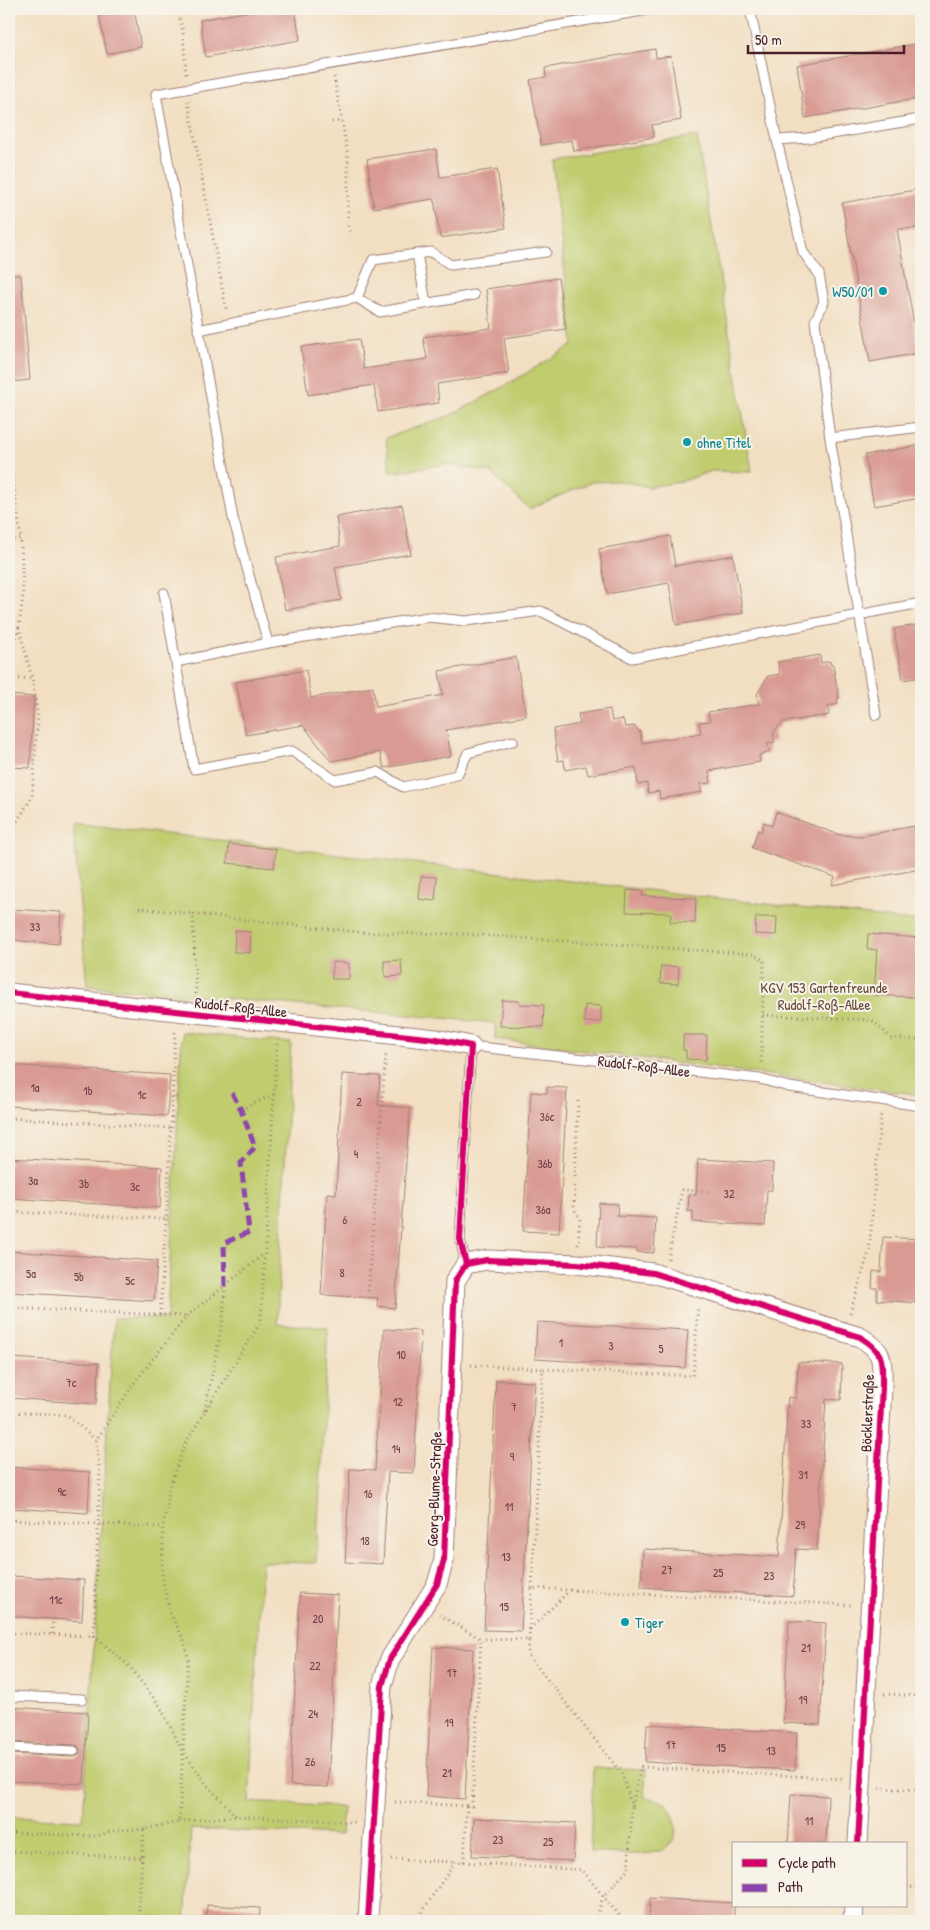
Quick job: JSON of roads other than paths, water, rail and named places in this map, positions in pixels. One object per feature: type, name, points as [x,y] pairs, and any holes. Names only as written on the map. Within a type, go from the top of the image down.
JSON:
[{"type":"street","name":"Rudolf-Roß-Allee","points":[[9,993],[176,1013],[436,1039],[471,1046]]},
{"type":"street","name":"Böcklerstraße","points":[[466,1264],[487,1260],[577,1264],[653,1273],[860,1336],[873,1345],[882,1360],[882,1387],[858,1842]]},
{"type":"street","name":"Georg-Blume-Straße","points":[[368,1921],[382,1686],[390,1659],[437,1584],[444,1560],[455,1281],[466,1264]]},
{"type":"street","points":[[854,1908],[854,1921]]},
{"type":"lane","points":[[268,643],[233,518],[156,94],[654,9]]},
{"type":"lane","points":[[750,9],[777,140],[803,252],[820,274],[824,302],[814,322],[830,438],[876,715]]},
{"type":"lane","points":[[777,140],[808,138],[921,119]]},
{"type":"lane","points":[[358,298],[373,260],[431,252],[452,265],[546,252]]},
{"type":"lane","points":[[417,254],[426,303]]},
{"type":"lane","points":[[198,330],[228,322],[358,298],[380,312],[474,295]]},
{"type":"lane","points":[[830,438],[921,427]]},
{"type":"lane","points":[[164,593],[194,769],[292,751],[335,780],[378,772],[403,786],[457,775],[468,753],[512,741]]},
{"type":"lane","points":[[176,662],[268,643],[428,617],[466,621],[541,611],[632,658],[921,603]]},
{"type":"lane","points":[[466,1264],[460,1239],[471,1046]]},
{"type":"lane","name":"Rudolf-Roß-Allee","points":[[471,1046],[760,1079],[789,1087],[921,1106]]},
{"type":"lane","points":[[9,1696],[82,1700]]},
{"type":"lane","points":[[9,1748],[74,1751]]},
{"type":"place","name":"W50/01","points":[[883,291]]},
{"type":"place","name":"ohne Titel","points":[[687,442]]},
{"type":"place","name":"Tiger","points":[[625,1622]]},
{"type":"park label","name":"KGV 153 Gartenfreunde Rudolf-Roß-Allee","points":[[824,996]]}]
